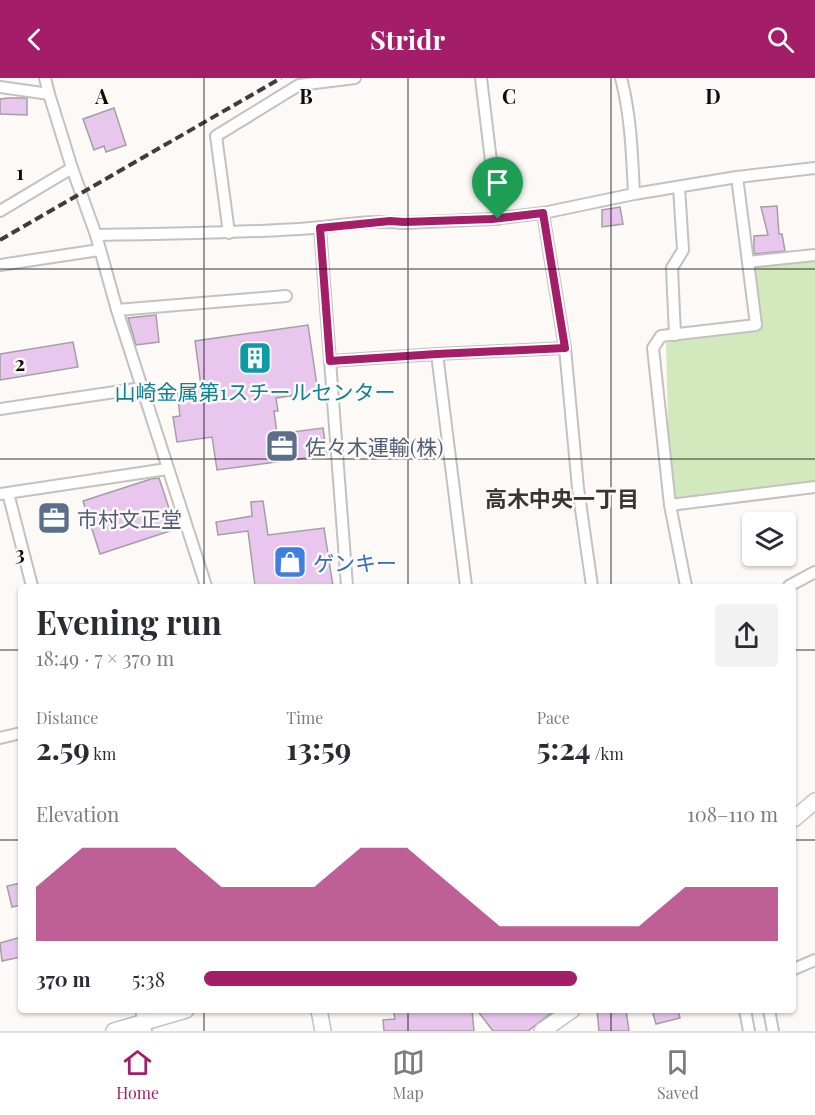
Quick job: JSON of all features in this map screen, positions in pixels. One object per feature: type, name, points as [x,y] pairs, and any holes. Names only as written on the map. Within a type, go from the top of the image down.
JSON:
[{"type":"street","points":[[229,233],[216,136],[299,85],[355,78]]},
{"type":"street","points":[[481,78],[498,219]]},
{"type":"street","points":[[621,78],[629,118],[634,194]]},
{"type":"street","points":[[48,79],[49,94],[72,168],[96,235],[117,310],[205,584]]},
{"type":"street","points":[[0,87],[49,94]]},
{"type":"street","points":[[0,211],[72,168]]},
{"type":"street","points":[[96,235],[229,233],[390,221],[498,219],[543,213],[634,194],[737,177],[815,168]]},
{"type":"street","points":[[686,584],[670,505],[653,348],[661,336],[756,325],[737,177]]},
{"type":"street","points":[[675,335],[672,268],[683,250],[679,187]]},
{"type":"street","points":[[543,213],[565,348],[578,488],[592,584]]},
{"type":"street","points":[[320,228],[347,584]]},
{"type":"street","points":[[0,265],[99,250]]},
{"type":"street","points":[[748,262],[815,255]]},
{"type":"street","points":[[117,310],[286,296]]},
{"type":"street","points":[[330,361],[565,348]]},
{"type":"street","points":[[437,354],[466,584]]},
{"type":"street","points":[[0,409],[142,388]]},
{"type":"street","points":[[31,584],[4,493],[167,469]]},
{"type":"street","points":[[670,505],[815,487]]},
{"type":"street","points":[[793,584],[815,572]]},
{"type":"street","points":[[0,738],[18,734]]},
{"type":"street","points":[[796,817],[815,801]]},
{"type":"street","points":[[796,968],[815,960]]},
{"type":"street","points":[[114,1031],[175,1013]]},
{"type":"street","points":[[320,1013],[324,1031]]},
{"type":"street","points":[[542,1031],[568,1013]]},
{"type":"street","points":[[746,1013],[750,1031]]},
{"type":"street","points":[[770,1013],[773,1031]]},
{"type":"green space","points":[[815,255],[815,481],[670,505],[666,343],[756,325],[748,262]]},
{"type":"building","points":[[27,98],[27,115],[0,114],[0,99]]},
{"type":"building","points":[[114,108],[126,145],[106,152],[104,146],[94,150],[83,119]]},
{"type":"building","points":[[777,206],[779,234],[782,234],[785,251],[754,254],[754,236],[768,235],[761,207]]},
{"type":"building","points":[[620,207],[623,224],[602,227],[602,210]]},
{"type":"building","points":[[156,315],[159,342],[136,345],[128,318]]},
{"type":"building","points":[[308,325],[318,392],[276,398],[278,411],[274,411],[277,434],[323,428],[327,455],[217,470],[212,437],[177,442],[173,417],[180,416],[177,390],[201,386],[195,341]]},
{"type":"building","points":[[73,342],[78,367],[0,380],[0,354]]},
{"type":"building","points":[[159,478],[176,529],[100,554],[83,501]]},
{"type":"building","points":[[263,501],[268,535],[324,528],[333,584],[255,584],[248,531],[218,535],[216,522],[252,516],[251,502]]},
{"type":"building","points":[[18,884],[18,906],[12,907],[7,886]]},
{"type":"building","points":[[18,938],[18,958],[2,961],[0,943]]},
{"type":"building","points":[[394,1013],[472,1013],[474,1031],[384,1031],[383,1020],[395,1019]]},
{"type":"building","points":[[479,1013],[551,1013],[528,1031],[493,1031]]},
{"type":"building","points":[[597,1013],[626,1013],[629,1031],[599,1031]]},
{"type":"building","points":[[653,1013],[679,1013],[680,1018],[656,1024]]},
{"type":"railway","points":[[0,240],[281,78]]},
{"type":"place","name":"山崎金属第1スチールセンター","points":[[255,358]]},
{"type":"place","name":"佐々木運輸(株)","points":[[282,446]]},
{"type":"place","name":"市村文正堂","points":[[54,518]]},
{"type":"place","name":"ゲンキー","points":[[290,562]]},
{"type":"district","name":"高木中央一丁目","points":[[562,498]]},
{"type":"route","points":[[543,213],[565,348],[330,361],[320,228],[390,221],[498,219],[543,213]]}]
